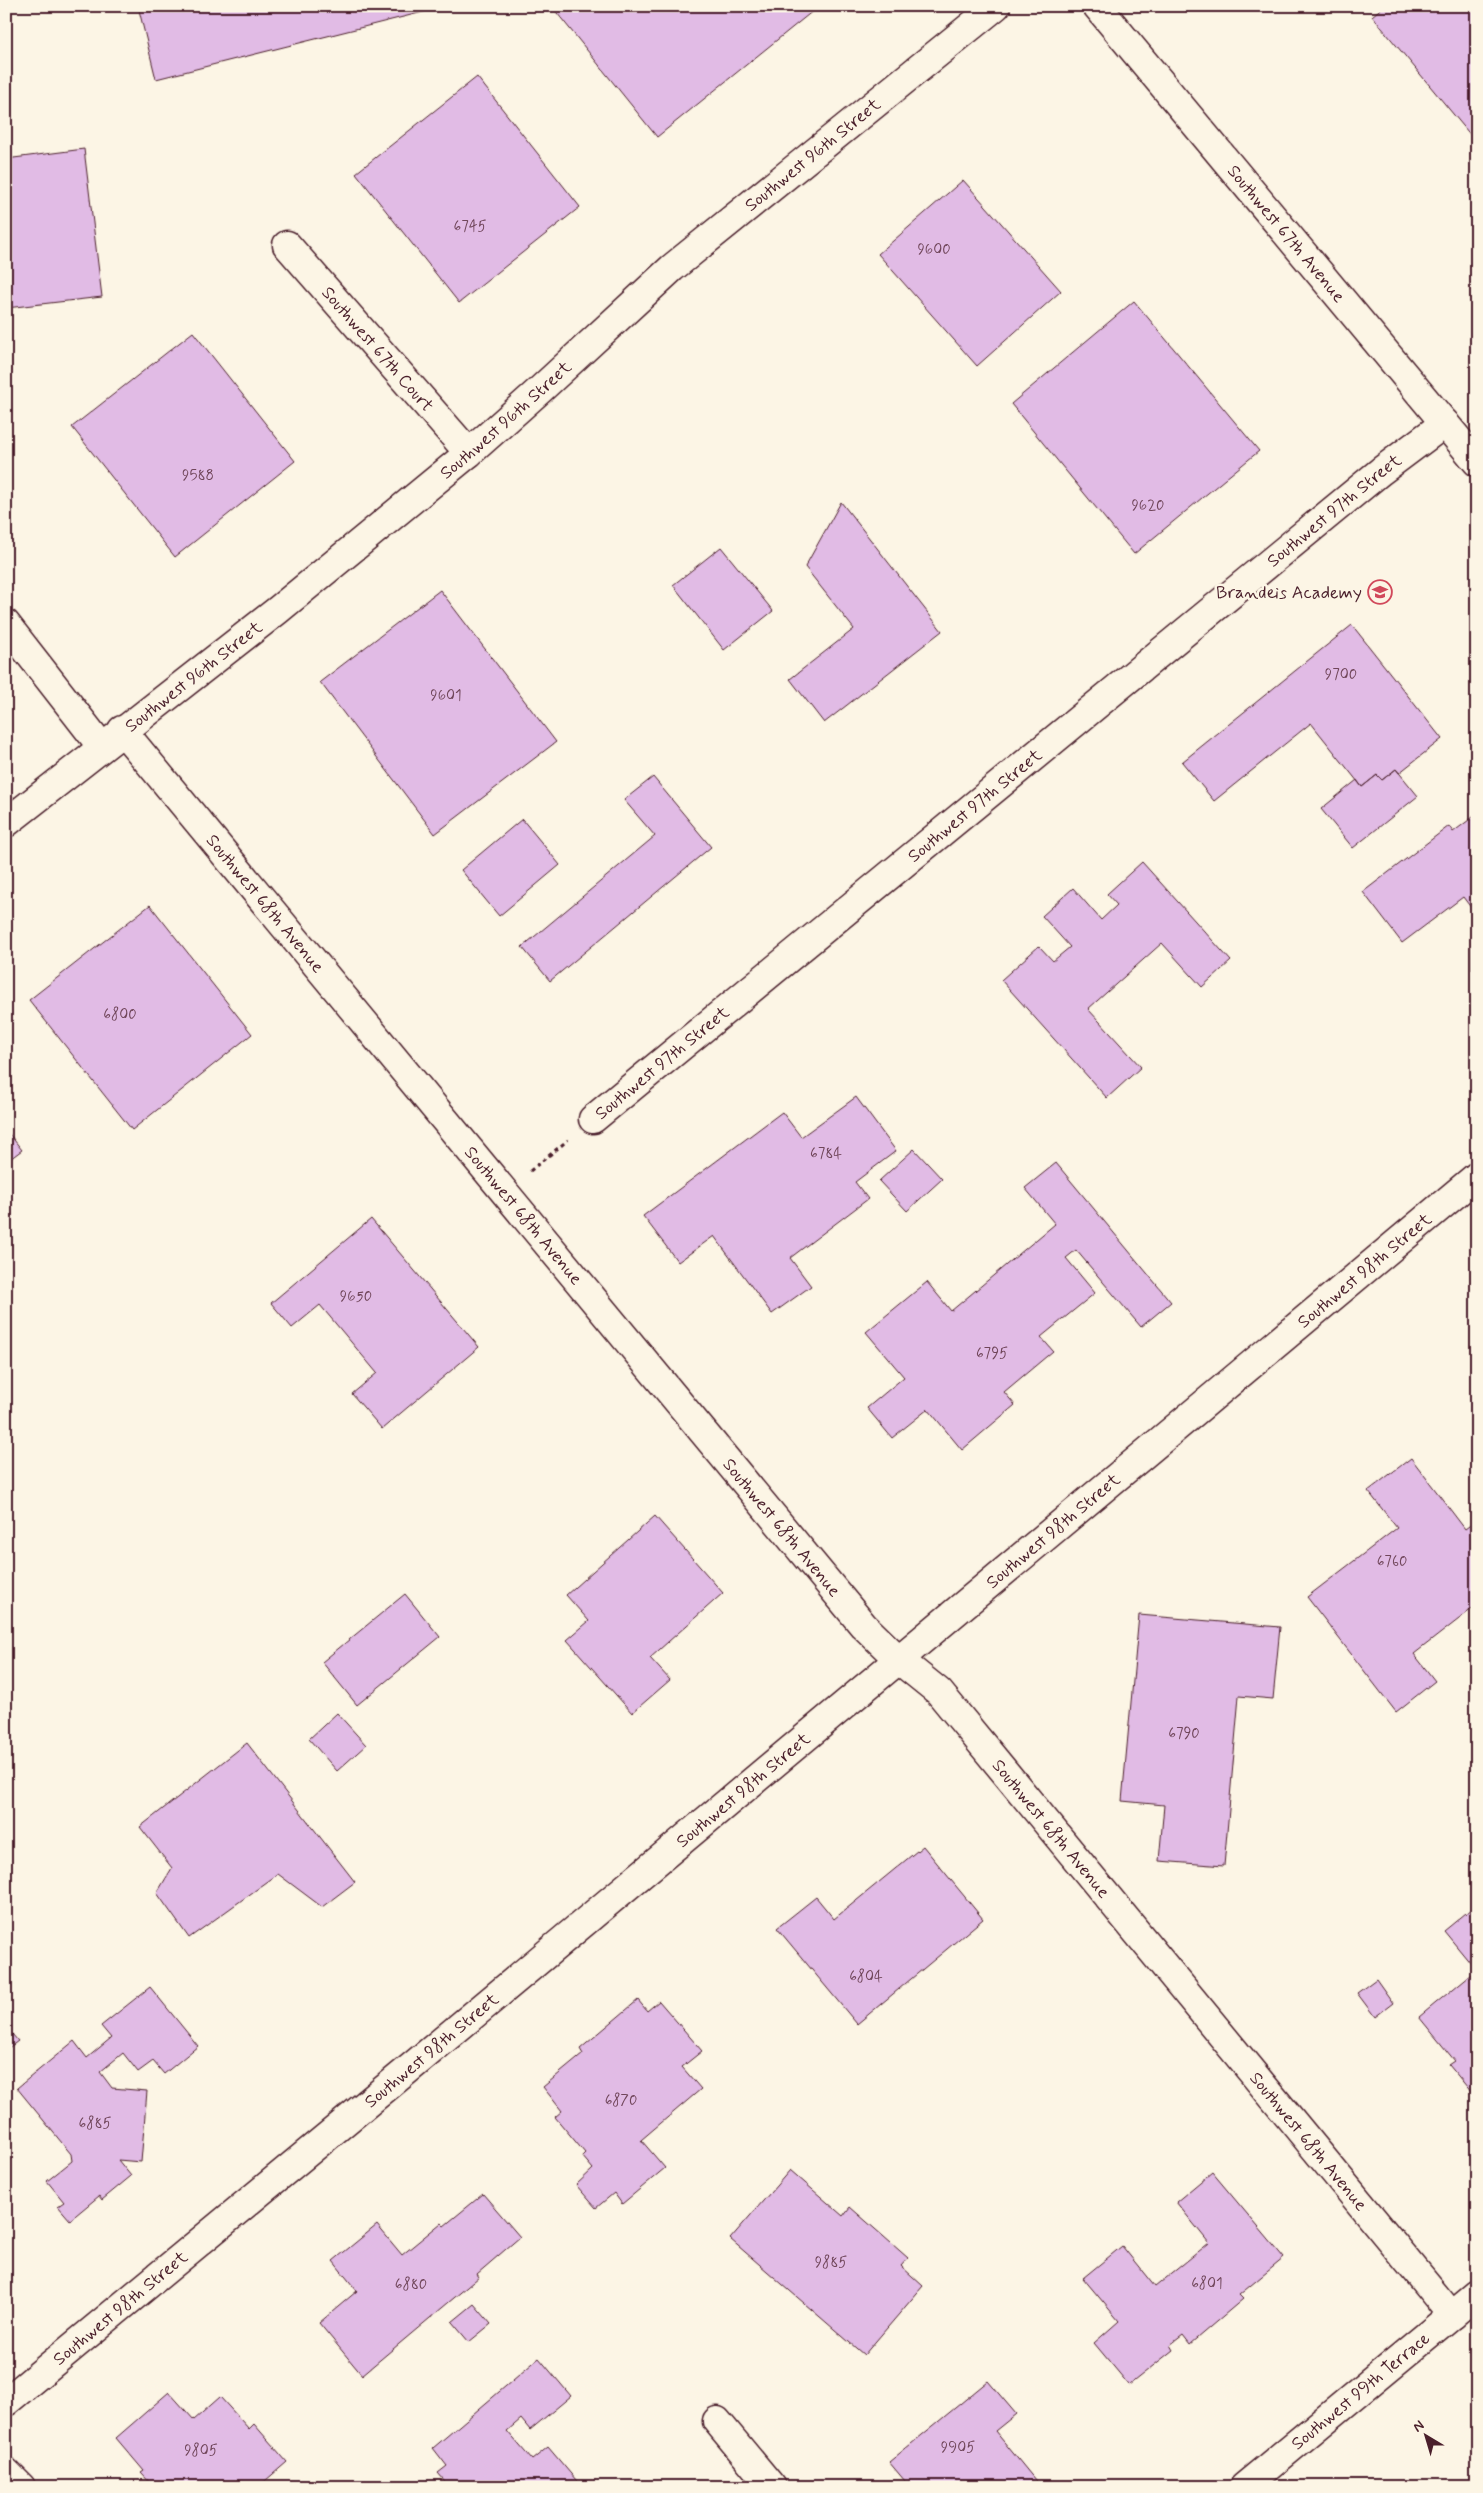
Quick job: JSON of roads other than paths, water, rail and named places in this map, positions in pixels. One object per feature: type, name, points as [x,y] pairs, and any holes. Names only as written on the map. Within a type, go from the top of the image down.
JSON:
[{"type":"street","name":"Southwest 96th Street","points":[[6,823],[112,738],[278,610],[541,390],[672,268],[996,6]]},
{"type":"street","name":"Southwest 67th Avenue","points":[[1097,6],[1477,462]]},
{"type":"street","name":"Southwest 67th Court","points":[[287,245],[468,452]]},
{"type":"street","name":"Southwest 97th Street","points":[[593,1118],[1381,471],[1445,423]]},
{"type":"street","name":"Southwest 68th Avenue","points":[[6,624],[112,738],[506,1192],[863,1625],[898,1659],[939,1692],[1452,2315]]},
{"type":"street","name":"Southwest 98th Street","points":[[6,2402],[416,2063],[1477,1176]]},
{"type":"street","name":"Southwest 99th Terrace","points":[[1244,2487],[1477,2294]]},
{"type":"street","points":[[717,2421],[772,2487]]},
{"type":"street","points":[[6,2472],[21,2487]]},
{"type":"place","name":"Brandeis Academy","points":[[1380,592]]}]
